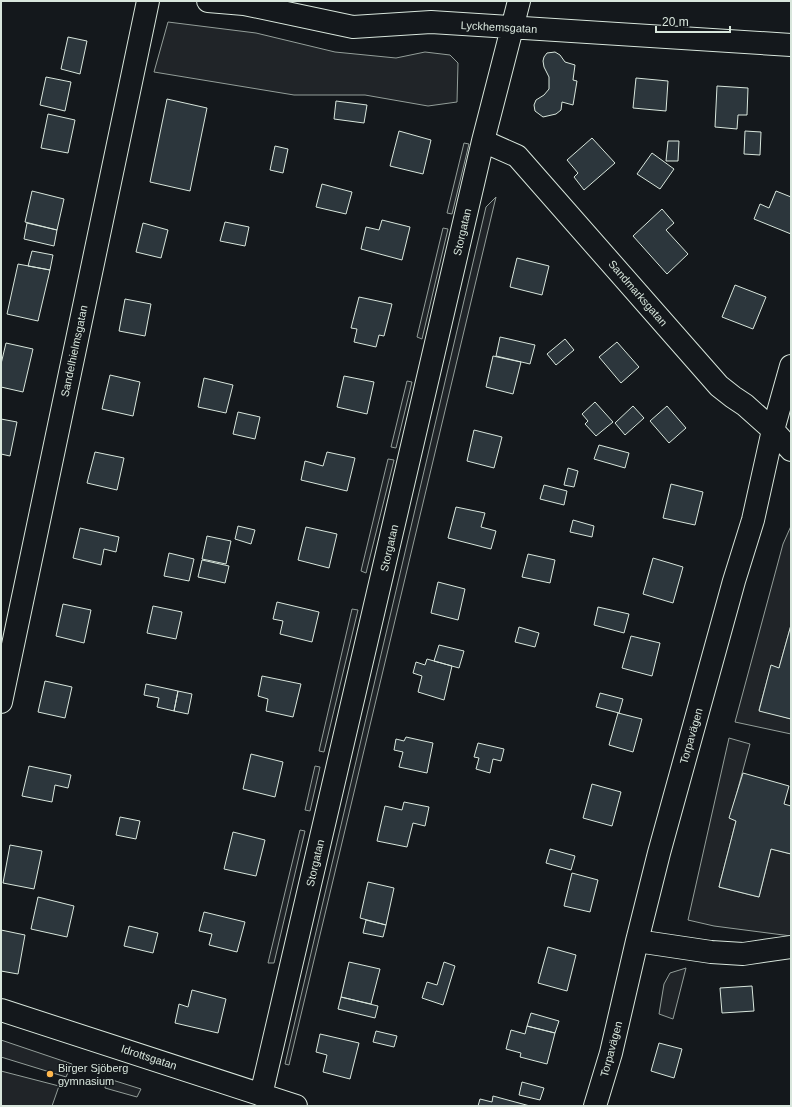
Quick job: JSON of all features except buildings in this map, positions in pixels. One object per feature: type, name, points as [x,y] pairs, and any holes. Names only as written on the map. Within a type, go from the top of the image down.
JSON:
[{"type":"street","name":"Sandelhielmsgatan","points":[[1,702],[148,1]]},
{"type":"street","name":"Lyckhemsgatan","points":[[208,1],[244,4],[354,27],[431,22],[791,45]]},
{"type":"street","name":"Storgatan","points":[[261,1095],[498,77],[519,1]]},
{"type":"street","name":"Sandmarksgatan","points":[[483,141],[518,156],[719,386],[745,405],[773,430],[791,450]]},
{"type":"street","name":"Torpavägen","points":[[595,1106],[611,1053],[637,941],[678,782],[734,581],[753,520],[773,430],[791,366]]},
{"type":"street","points":[[637,941],[677,948],[743,954],[791,946]]},
{"type":"street","name":"Idrottsgatan","points":[[1,1010],[128,1050],[296,1106]]},
{"type":"shaded area","points":[[168,22],[256,33],[335,52],[396,58],[425,52],[450,55],[458,63],[457,102],[428,106],[365,95],[294,95],[154,72]]},
{"type":"shaded area","points":[[464,143],[469,144],[452,214],[447,213]]},
{"type":"shaded area","points":[[496,197],[289,1065],[285,1064],[486,207]]},
{"type":"shaded area","points":[[443,228],[448,229],[422,339],[417,337]]},
{"type":"shaded area","points":[[407,381],[412,382],[396,448],[391,447]]},
{"type":"shaded area","points":[[388,459],[394,460],[366,573],[361,571]]},
{"type":"shaded area","points":[[791,526],[791,625],[779,668],[771,666],[759,710],[791,719],[791,734],[735,722],[783,544]]},
{"type":"shaded area","points":[[352,609],[358,610],[324,752],[319,751]]},
{"type":"shaded area","points":[[729,738],[750,744],[730,818],[736,821],[719,887],[759,897],[771,849],[791,854],[791,936],[714,926],[688,920]]},
{"type":"shaded area","points":[[315,766],[320,767],[310,811],[305,810]]},
{"type":"shaded area","points":[[300,830],[305,831],[274,963],[268,963]]},
{"type":"shaded area","points":[[686,968],[673,1019],[659,1014],[664,984],[670,973]]},
{"type":"shaded area","points":[[1,1040],[72,1064],[66,1077],[1,1057]]},
{"type":"shaded area","points":[[1,1071],[59,1086],[52,1106],[1,1106]]},
{"type":"shaded area","points":[[106,1078],[141,1089],[137,1097],[105,1088]]},
{"type":"place","name":"Birger Sjöberg gymnasium","points":[[50,1074]]}]
